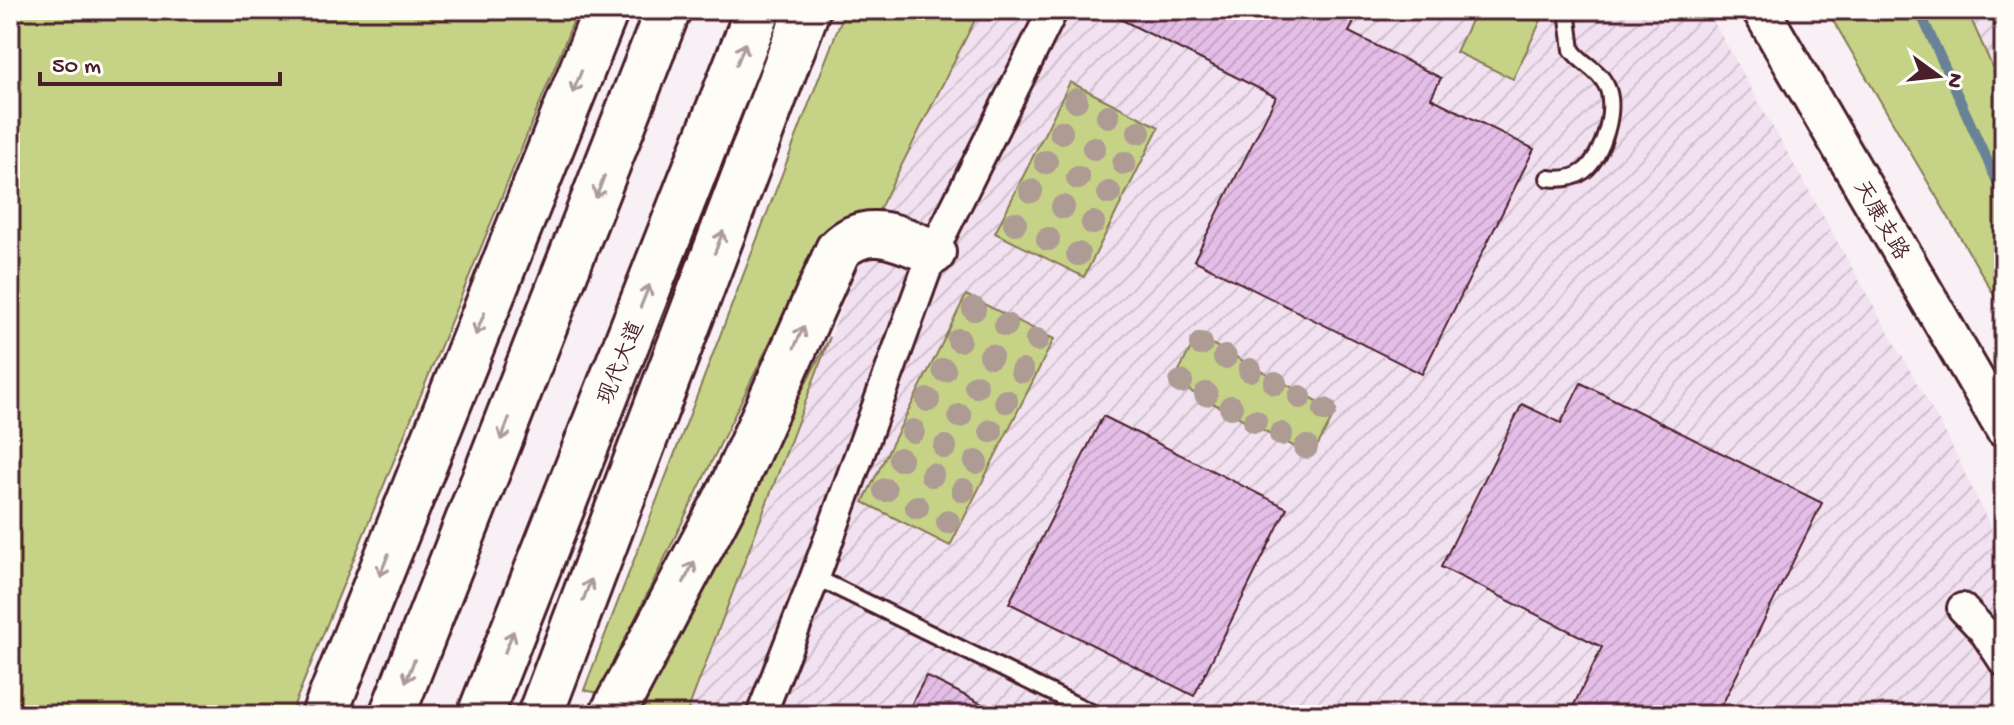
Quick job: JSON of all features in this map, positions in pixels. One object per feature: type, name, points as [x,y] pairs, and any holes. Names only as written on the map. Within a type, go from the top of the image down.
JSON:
[{"type":"highway","points":[[324,715],[606,10]]},
{"type":"highway","points":[[392,715],[668,10]]},
{"type":"highway","name":"现代大道","points":[[480,715],[758,10]]},
{"type":"highway","points":[[540,715],[807,10]]},
{"type":"highway","points":[[612,715],[731,490],[838,250],[850,239],[864,234],[882,234],[933,252]]},
{"type":"street","points":[[761,715],[815,577],[933,252],[1053,10]]},
{"type":"street","name":"天康支路","points":[[1761,10],[2004,429]]},
{"type":"street","points":[[1962,608],[1983,630],[2004,662]]},
{"type":"lane","points":[[1548,178],[1568,178],[1584,171],[1591,163],[1611,111],[1611,97],[1600,75],[1572,50],[1567,10]]},
{"type":"lane","points":[[815,577],[1097,715]]},
{"type":"shaded area","points":[[980,10],[1707,10],[1948,438],[2004,555],[2004,715],[686,715],[878,212]]},
{"type":"shaded area","points":[[1967,10],[2004,10],[2004,93]]},
{"type":"green space","points":[[10,10],[578,10],[290,715],[10,715]]},
{"type":"green space","points":[[845,10],[980,10],[878,212],[842,220],[824,231],[599,693],[584,690]]},
{"type":"green space","points":[[1476,10],[1546,10],[1513,79],[1456,52]]},
{"type":"green space","points":[[1827,10],[1967,10],[2004,93],[2004,312]]},
{"type":"green space","points":[[1070,82],[1159,127],[1084,277],[995,233]]},
{"type":"green space","points":[[966,295],[1054,339],[950,546],[863,502]]},
{"type":"green space","points":[[1197,336],[1336,411],[1312,456],[1173,382]]},
{"type":"green space","points":[[830,337],[686,715],[632,715]]},
{"type":"building","points":[[1102,10],[1360,10],[1349,32],[1441,78],[1431,98],[1534,149],[1422,374],[1194,260],[1276,97]]},
{"type":"building","points":[[1581,383],[1822,503],[1717,715],[1569,715],[1602,647],[1441,567],[1522,404],[1561,423]]},
{"type":"building","points":[[1103,416],[1287,508],[1194,696],[1009,603]]},
{"type":"building","points":[[926,676],[1004,715],[906,715]]},
{"type":"waterway","points":[[1919,10],[2004,197]]}]
